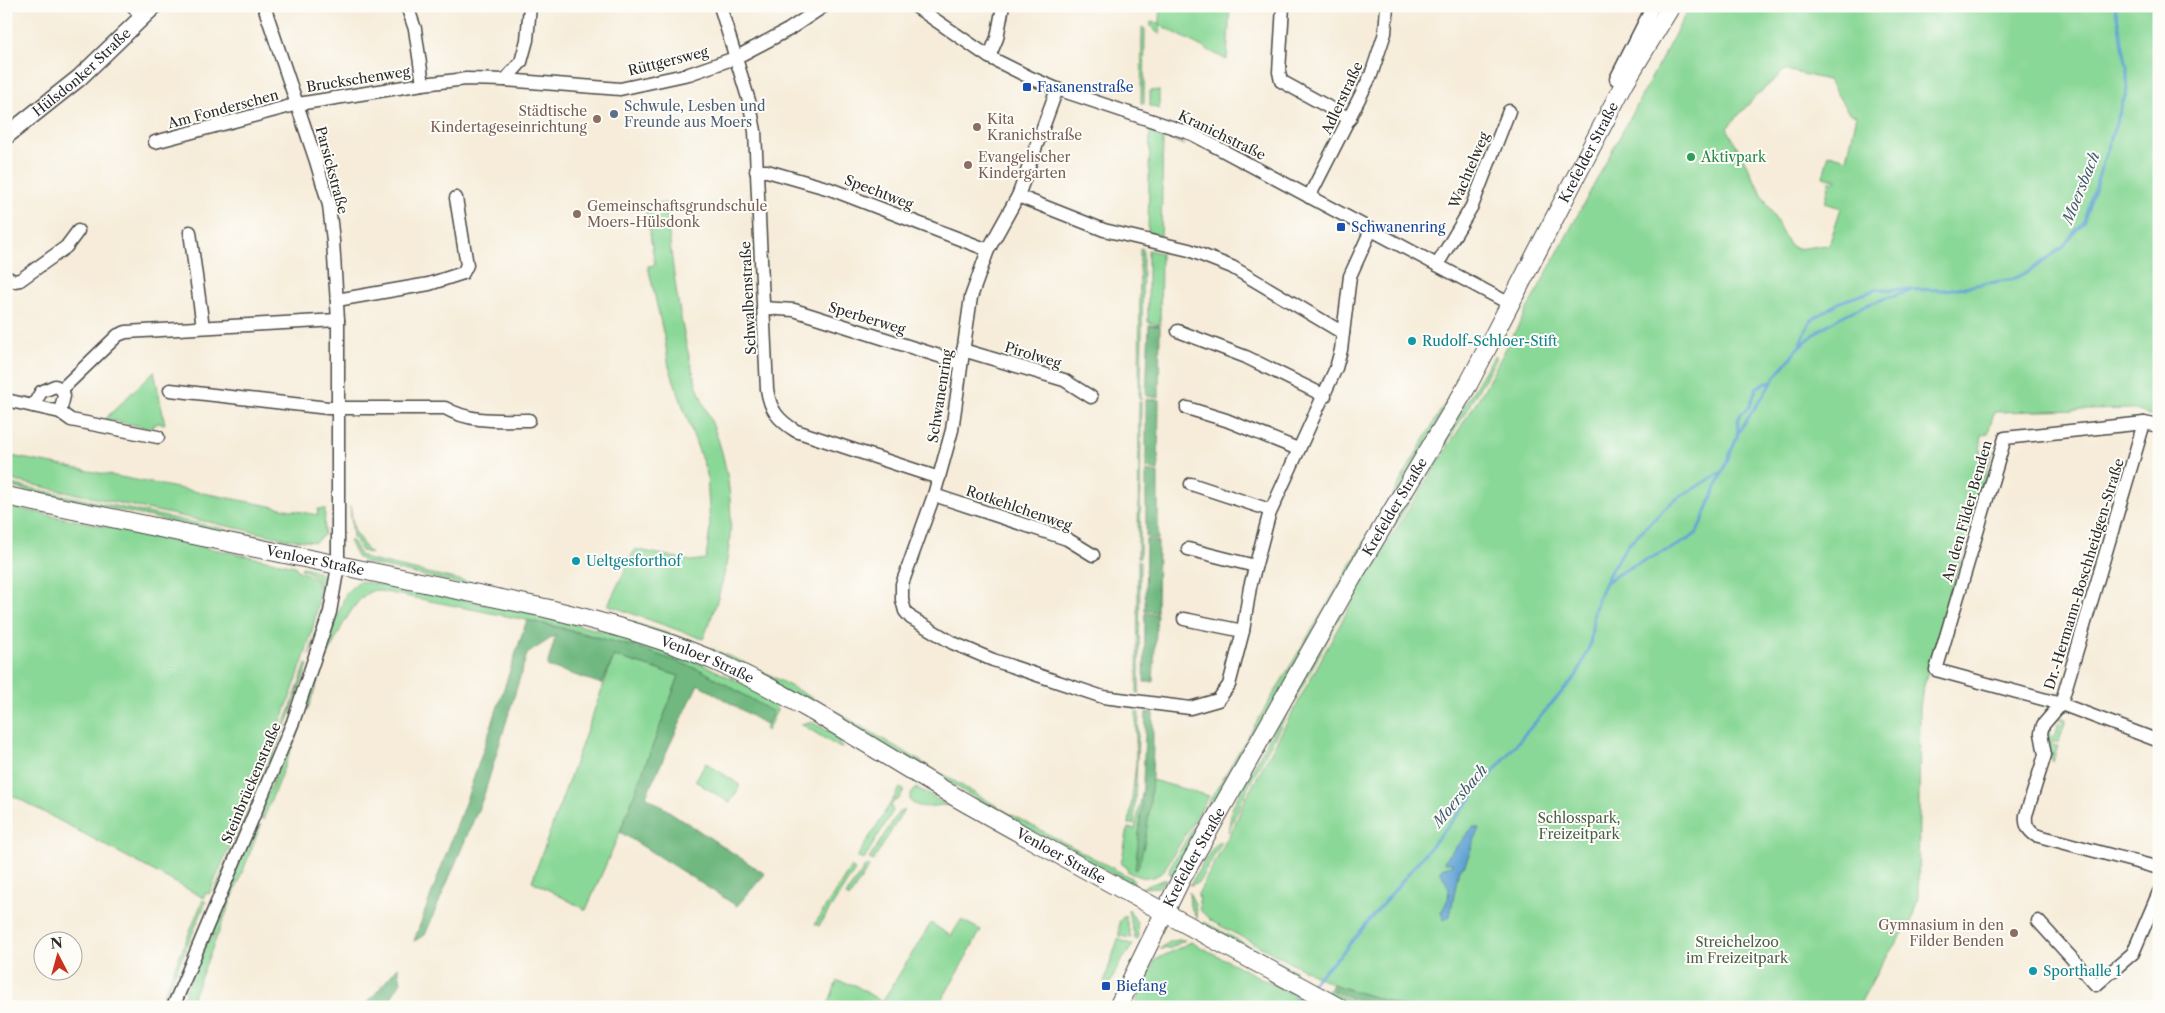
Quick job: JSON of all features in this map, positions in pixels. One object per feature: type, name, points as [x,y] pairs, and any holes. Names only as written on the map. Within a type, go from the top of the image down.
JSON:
[{"type":"main road","name":"Krefelder Straße","points":[[1118,1007],[1180,882],[1356,571],[1438,439],[1512,305],[1626,82],[1671,6]]},
{"type":"main road","name":"Venloer Straße","points":[[6,496],[545,608],[614,625],[727,666],[809,709],[918,776],[1164,914],[1338,1007]]},
{"type":"main road","points":[[1132,896],[1158,894],[1180,882]]},
{"type":"street","name":"Hülsdonker Straße","points":[[6,136],[79,78],[138,12],[154,6]]},
{"type":"street","name":"Parsickstraße","points":[[264,6],[298,104],[328,205],[333,241],[338,320],[338,566]]},
{"type":"street","name":"Bruckschenweg","points":[[406,6],[415,28],[423,84]]},
{"type":"street","points":[[505,80],[521,62],[527,40],[530,6]]},
{"type":"street","name":"Schwalbenstraße","points":[[720,6],[749,102],[754,131],[769,402],[774,414],[796,431],[939,478]]},
{"type":"street","name":"Rüttgersweg","points":[[505,80],[620,89],[689,74],[735,58],[788,30],[824,6]]},
{"type":"street","name":"Kranichstraße","points":[[914,6],[989,57],[1057,89],[1192,134],[1512,305]]},
{"type":"street","points":[[989,57],[997,38],[1002,6]]},
{"type":"street","points":[[1283,6],[1279,72],[1281,81],[1350,119]]},
{"type":"street","name":"Adlerstraße","points":[[1310,197],[1371,75],[1385,33],[1387,6]]},
{"type":"street","points":[[1616,79],[1653,6]]},
{"type":"street","name":"Bruckschenweg","points":[[298,104],[466,79],[505,80]]},
{"type":"street","name":"Schwanenring","points":[[1057,89],[1018,196],[988,250],[971,297],[952,430],[934,495],[902,584],[902,600],[905,611],[911,618],[953,643],[1068,687],[1103,697],[1190,708],[1218,700],[1229,685],[1243,630],[1255,566],[1270,510],[1325,396],[1336,368],[1343,333],[1350,276],[1370,230]]},
{"type":"street","name":"Am Fonderschen","points":[[155,142],[298,104]]},
{"type":"street","name":"Wachtelweg","points":[[1437,265],[1472,206],[1509,111]]},
{"type":"street","name":"Spechtweg","points":[[756,171],[767,171],[830,189],[988,250]]},
{"type":"street","points":[[1018,196],[1095,227],[1146,242],[1161,243],[1190,250],[1232,267],[1343,333]]},
{"type":"street","points":[[337,300],[429,284],[463,273],[467,265],[456,198]]},
{"type":"street","points":[[6,277],[14,281],[20,280],[66,247],[78,231]]},
{"type":"street","points":[[190,232],[202,327]]},
{"type":"street","name":"Sperberweg","points":[[763,308],[794,310],[962,356]]},
{"type":"street","points":[[62,389],[118,335],[126,332],[338,320]]},
{"type":"street","points":[[1178,331],[1246,357],[1325,396]]},
{"type":"street","name":"Pirolweg","points":[[962,356],[1064,380],[1091,397]]},
{"type":"street","points":[[33,406],[41,392],[47,388],[55,386],[62,389]]},
{"type":"street","points":[[60,412],[64,396],[62,389]]},
{"type":"street","points":[[170,390],[338,408],[444,408],[459,416],[472,419],[529,420]]},
{"type":"street","points":[[6,400],[60,412],[71,420],[158,437]]},
{"type":"street","points":[[1187,408],[1226,420],[1298,449]]},
{"type":"street","points":[[2144,422],[2159,426]]},
{"type":"street","name":"An den Filder Benden","points":[[2061,704],[1936,670],[2005,438],[2144,422]]},
{"type":"street","name":"Dr.-Hermann-Boschheidgen-Straße","points":[[2144,422],[2061,704],[2043,725],[2041,733],[2045,755],[2026,815],[2028,830],[2035,835],[2159,868]]},
{"type":"street","points":[[1191,484],[1270,510]]},
{"type":"street","name":"Rotkehlchenweg","points":[[934,495],[1068,539],[1093,555]]},
{"type":"street","points":[[1188,549],[1255,566]]},
{"type":"street","name":"Steinbrückenstraße","points":[[173,1007],[292,722],[330,612],[338,566]]},
{"type":"street","points":[[1184,619],[1243,630]]},
{"type":"street","points":[[2061,704],[2159,741]]},
{"type":"street","points":[[2038,921],[2096,985],[2133,953],[2159,892]]},
{"type":"green space","points":[[1160,6],[1230,6],[1227,60],[1160,25],[1160,35],[1151,27],[1151,22],[1160,24]]},
{"type":"green space","name":"Schlosspark, Freizeitpark","points":[[1690,6],[2159,6],[2159,418],[2132,409],[1994,412],[1988,433],[1982,434],[1980,451],[1993,450],[1923,689],[1920,707],[1918,897],[1912,920],[1882,963],[1858,1007],[1405,1007],[1332,984],[1211,921],[1200,910],[1198,894],[1235,824],[1246,798],[1364,580],[1482,393]],"holes":[[[1785,70],[1828,80],[1849,113],[1857,115],[1847,159],[1829,154],[1823,177],[1837,180],[1836,182],[1830,181],[1825,203],[1841,208],[1830,242],[1827,245],[1797,249],[1789,245],[1727,128],[1755,97]]]},
{"type":"green space","points":[[1142,27],[1145,29],[1144,104],[1141,103]]},
{"type":"green space","points":[[1159,90],[1159,109],[1150,106],[1150,91]]},
{"type":"green space","points":[[1150,130],[1185,145],[1163,136],[1161,236],[1148,232]]},
{"type":"green space","points":[[666,203],[681,319],[691,365],[697,386],[718,439],[729,491],[731,516],[726,565],[713,614],[703,639],[608,605],[635,549],[691,561],[706,559],[710,528],[707,474],[669,367],[648,266],[655,265],[645,205]]},
{"type":"green space","points":[[1140,248],[1143,249],[1141,400],[1139,399]]},
{"type":"green space","points":[[1148,250],[1161,253],[1160,325],[1148,322]]},
{"type":"green space","points":[[1149,325],[1160,326],[1159,398],[1146,396]]},
{"type":"green space","points":[[1477,347],[1479,348],[1421,453],[1173,875],[1169,873],[1170,867],[1385,508]]},
{"type":"green space","points":[[1494,356],[1497,358],[1446,445],[1353,592],[1250,783],[1228,832],[1232,808],[1317,650]]},
{"type":"green space","points":[[154,371],[165,424],[158,423],[150,428],[105,419]]},
{"type":"green space","points":[[1146,399],[1159,400],[1158,471],[1146,468]]},
{"type":"green space","points":[[1139,402],[1141,402],[1140,558],[1138,557]]},
{"type":"green space","points":[[6,455],[317,515],[318,509],[325,509],[324,535],[315,542],[288,539],[6,479]]},
{"type":"green space","points":[[1146,471],[1158,473],[1158,540],[1146,537]]},
{"type":"green space","points":[[6,483],[299,545],[299,549],[6,486]]},
{"type":"green space","points":[[6,506],[295,566],[298,571],[312,577],[316,581],[318,604],[310,639],[295,684],[256,784],[209,894],[205,893],[204,898],[6,792]]},
{"type":"green space","points":[[350,506],[355,534],[371,553],[361,551],[356,539],[353,538]]},
{"type":"green space","points":[[1146,539],[1158,542],[1157,612],[1145,611]]},
{"type":"green space","points":[[349,541],[352,541],[360,555],[370,560],[531,596],[529,599],[366,563],[357,557]]},
{"type":"green space","points":[[1138,560],[1140,561],[1139,693],[1137,693]]},
{"type":"green space","points":[[302,567],[319,573],[326,585],[323,616],[309,655],[320,619],[322,594],[319,583],[312,575],[301,569]]},
{"type":"green space","points":[[359,581],[521,611],[634,639],[704,665],[756,690],[769,698],[777,710],[767,731],[765,729],[773,712],[703,671],[639,648],[556,626],[375,590],[364,596],[343,624],[325,662],[307,711],[304,707],[346,593]]},
{"type":"green space","points":[[590,610],[690,640],[757,668],[825,705],[1010,814],[1133,879],[1135,886],[1014,821],[827,710],[591,613]]},
{"type":"green space","points":[[1145,613],[1157,614],[1153,682],[1144,682]]},
{"type":"green space","points":[[527,620],[639,648],[703,671],[773,712],[767,725],[698,684],[646,796],[765,874],[737,906],[620,832],[679,676],[614,656],[602,684],[547,666],[556,635],[527,654],[483,798],[425,935],[414,941],[468,795]]},
{"type":"green space","points":[[614,656],[679,676],[620,832],[586,910],[532,881]]},
{"type":"green space","points":[[306,664],[308,665],[289,718],[216,894],[213,894],[290,710]]},
{"type":"green space","points":[[1136,711],[1139,713],[1134,824],[1129,824],[1136,764]]},
{"type":"green space","points":[[1146,712],[1153,713],[1151,791],[1147,830],[1138,868],[1135,870],[1142,805]]},
{"type":"green space","points":[[305,715],[263,820],[260,813],[300,716]]},
{"type":"green space","points":[[2056,715],[2066,719],[2059,742],[2051,742],[2051,745],[2058,746],[2053,761],[2045,736],[2048,724]],"holes":[[[2056,718],[2064,721],[2063,724],[2058,722],[2057,731],[2054,737],[2051,736],[2049,723],[2054,723]]]},
{"type":"green space","points":[[811,722],[838,736],[839,745],[843,747],[840,748],[801,724]]},
{"type":"green space","points":[[706,763],[739,784],[739,788],[730,803],[695,781]]},
{"type":"green space","points":[[1145,778],[1209,796],[1164,870],[1156,876],[1147,878],[1128,872],[1127,867],[1121,864],[1128,828],[1135,829]]},
{"type":"green space","points":[[900,788],[904,790],[899,799],[894,801],[891,806],[893,811],[864,859],[857,857]]},
{"type":"green space","points":[[916,788],[947,805],[923,807],[914,804],[910,801],[910,796]]},
{"type":"green space","points":[[904,810],[873,861],[869,859],[898,813]]},
{"type":"green space","points":[[254,825],[261,825],[189,1007],[179,1007],[206,942],[214,934],[212,928]]},
{"type":"green space","points":[[1218,842],[1222,842],[1199,882],[1190,885],[1207,856]]},
{"type":"green space","points":[[866,865],[869,867],[849,898],[846,895]]},
{"type":"green space","points":[[851,867],[855,870],[819,926],[815,924]]},
{"type":"green space","points":[[1168,880],[1158,887],[1141,888]]},
{"type":"green space","points":[[1189,892],[1195,904],[1197,919],[1190,906]]},
{"type":"green space","points":[[203,900],[206,902],[161,1007],[158,1007]]},
{"type":"green space","points":[[1129,909],[1137,923],[1138,939],[1135,938]]},
{"type":"green space","points":[[1125,915],[1131,938],[1119,936],[1119,922]]},
{"type":"green space","points":[[961,920],[981,930],[938,1007],[827,1007],[837,981],[855,985],[882,1002],[931,923],[951,936]]},
{"type":"green space","points":[[1204,922],[1296,971],[1294,974],[1202,924]]},
{"type":"green space","points":[[1118,939],[1133,945],[1120,963],[1110,983],[1104,982]]},
{"type":"green space","points":[[1185,940],[1171,948],[1160,949],[1169,942]]},
{"type":"green space","points":[[1191,942],[1317,1007],[1134,1007],[1155,960]]},
{"type":"green space","points":[[398,967],[401,982],[385,1007],[364,1007]]},
{"type":"green space","points":[[1332,984],[1405,1007],[1368,1007],[1330,988]]},
{"type":"green space","points":[[1329,989],[1362,1007],[1354,1007],[1327,993]]},
{"type":"water","points":[[1473,827],[1479,828],[1465,865],[1459,869],[1450,916],[1444,920],[1441,913],[1448,899],[1449,888],[1440,871],[1442,868],[1452,866],[1452,863],[1445,863],[1444,861]]},
{"type":"waterway","name":"Moersbach","points":[[1608,581],[1697,533],[1737,437],[1738,420],[1741,414],[1750,406],[1757,387],[1772,381],[1800,346],[1810,321],[1840,302],[1878,289],[1946,290],[2013,279],[2027,273],[2063,247],[2084,220],[2127,90],[2127,67],[2115,6]]},
{"type":"waterway","name":"Moersbach","points":[[1803,344],[1840,317],[1867,305],[1910,291]]},
{"type":"waterway","name":"Moersbach","points":[[1738,433],[1772,382]]},
{"type":"waterway","name":"Moersbach","points":[[1311,984],[1342,953],[1524,735],[1577,675],[1590,645],[1594,612],[1600,593],[1612,568],[1629,543],[1673,501],[1720,473]]},
{"type":"waterway","name":"Moersbach","points":[[1288,1007],[1301,994]]},
{"type":"place","name":"Fasanenstraße","points":[[1027,87]]},
{"type":"place","name":"Schwule, Lesben und Freunde aus Moers","points":[[614,114]]},
{"type":"place","name":"Städtische Kindertageseinrichtung","points":[[597,119]]},
{"type":"place","name":"Kita Kranichstraße","points":[[977,127]]},
{"type":"place","name":"Aktivpark","points":[[1691,157]]},
{"type":"place","name":"Evangelischer Kindergarten","points":[[968,165]]},
{"type":"place","name":"Gemeinschaftsgrundschule Moers-Hülsdonk","points":[[577,214]]},
{"type":"place","name":"Schwanenring","points":[[1341,227]]},
{"type":"place","name":"Rudolf-Schloer-Stift","points":[[1412,341]]},
{"type":"place","name":"Ueltgesforthof","points":[[576,561]]},
{"type":"place","name":"Gymnasium in den Filder Benden","points":[[2014,933]]},
{"type":"place","name":"Sporthalle 1","points":[[2033,971]]},
{"type":"place","name":"Biefang","points":[[1106,986]]},
{"type":"park label","name":"Streichelzoo im Freizeitpark","points":[[1737,950]]}]
